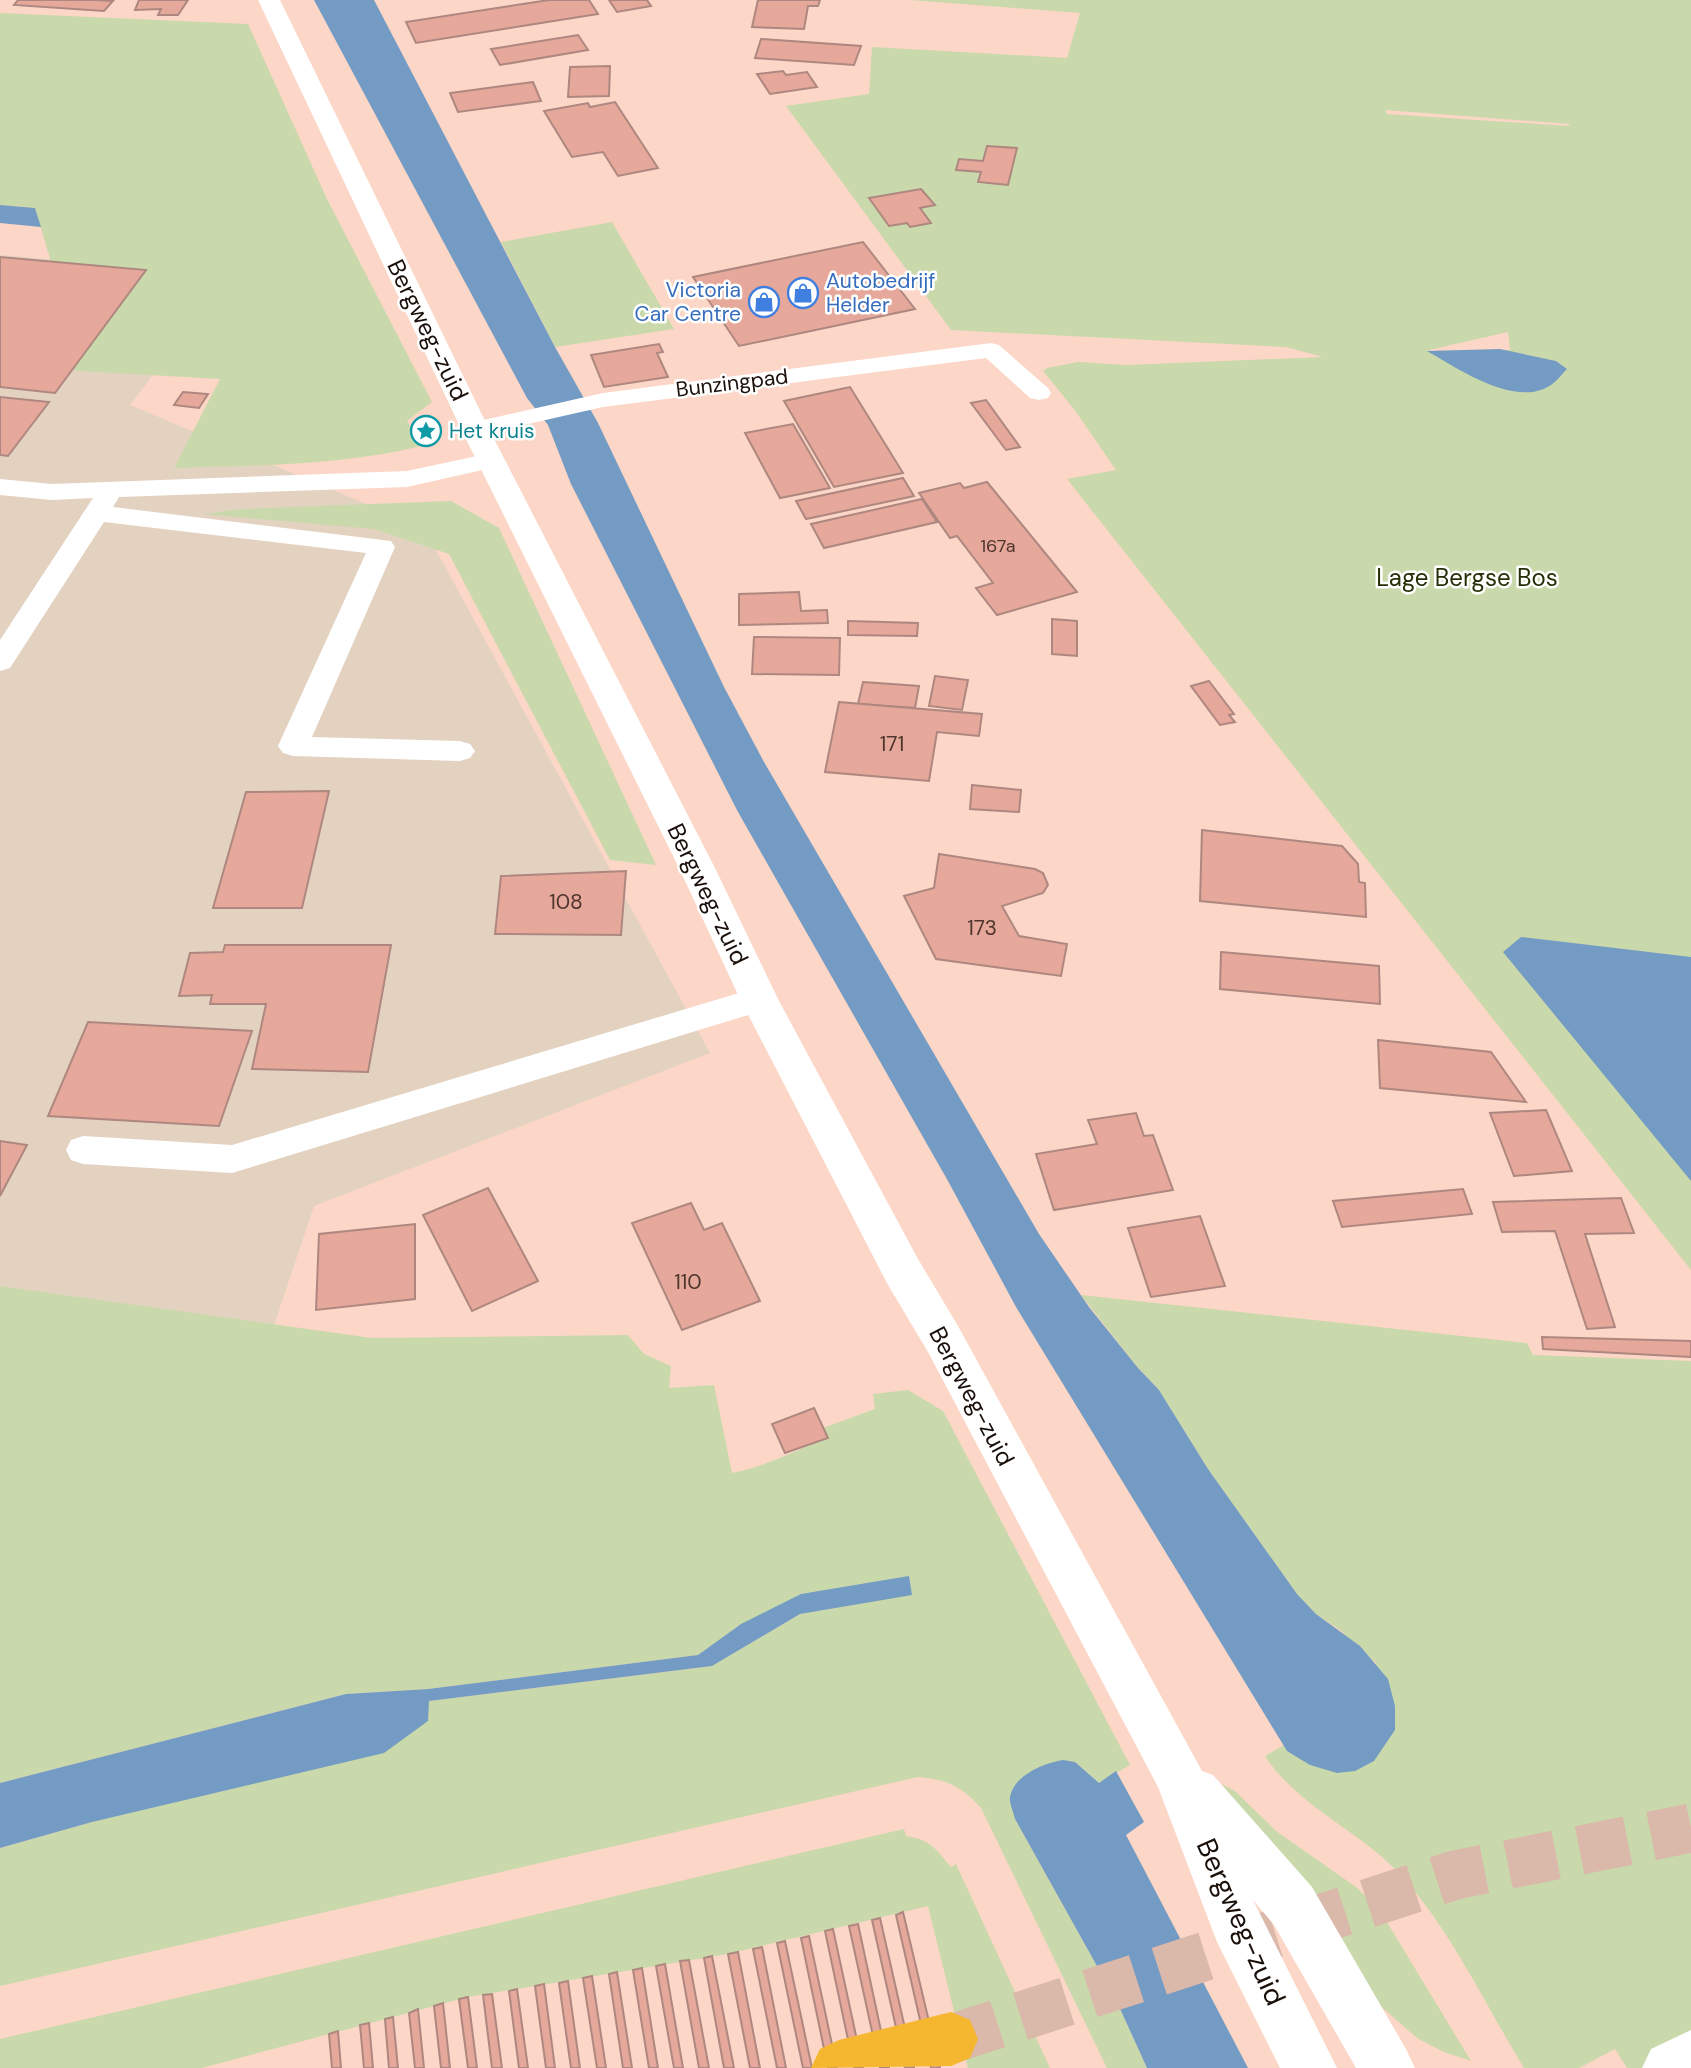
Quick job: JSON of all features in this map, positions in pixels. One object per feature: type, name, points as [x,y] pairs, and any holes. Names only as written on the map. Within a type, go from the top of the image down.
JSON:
[{"type":"highway","points":[[839,2068],[951,2039]]},
{"type":"street","name":"Bergweg-zuid","points":[[269,0],[475,429],[697,868],[759,999],[903,1272],[943,1339],[1178,1773],[1236,1923],[1309,2068]]},
{"type":"street","name":"Bergweg-zuid","points":[[1178,1773],[1293,1906],[1387,2068]]},
{"type":"street","points":[[1670,2068],[1691,2057]]},
{"type":"lane","name":"Bunzingpad","points":[[475,429],[603,400],[991,349],[1039,393]]},
{"type":"lane","points":[[0,487],[52,492],[407,479],[491,461]]},
{"type":"lane","points":[[0,662],[111,490]]},
{"type":"lane","points":[[96,513],[382,547],[293,746],[460,751]]},
{"type":"lane","points":[[83,1150],[232,1159],[759,999]]},
{"type":"shaded area","points":[[0,255],[229,275],[130,405],[424,528],[710,1053],[314,1206],[274,1325],[0,1286]]},
{"type":"green space","name":"Lage Bergse Bos","points":[[910,0],[1691,0],[1691,1270],[1067,479],[1116,470],[1074,409],[1043,371],[1047,368],[1078,362],[1127,365],[1323,357],[1286,347],[951,330],[786,106],[869,94],[872,47],[1067,58],[1080,13]],"holes":[[[1385,110],[1569,124],[1569,126],[1387,114]],[[1508,332],[1510,350],[1428,351],[1429,350]]]},
{"type":"green space","points":[[0,13],[248,24],[327,199],[432,402],[407,421],[421,446],[329,461],[174,468],[220,379],[62,370],[51,262],[35,208],[0,205]]},
{"type":"green space","points":[[612,222],[674,329],[555,347],[501,242]]},
{"type":"green space","points":[[451,501],[499,528],[656,865],[610,860],[449,554],[374,529],[203,514],[244,509]]},
{"type":"green space","points":[[0,1286],[372,1338],[628,1335],[644,1354],[671,1366],[669,1388],[714,1385],[732,1473],[828,1438],[823,1428],[875,1409],[873,1394],[908,1390],[943,1411],[1130,1765],[1099,1783],[1075,1762],[1015,1819],[1117,2002],[1147,2068],[1107,2068],[981,1808],[953,1785],[918,1777],[0,1986],[0,1848],[92,1822],[428,1701],[712,1666],[800,1614],[912,1594],[741,1624],[698,1655],[428,1689],[346,1694],[0,1783]]},
{"type":"green space","points":[[1081,1295],[1527,1343],[1533,1355],[1691,1361],[1691,2068],[1627,2068],[1615,2049],[1579,2068],[1524,2068],[1449,1940],[1415,1892],[1381,1856],[1310,1803],[1278,1774],[1265,1756],[1284,1745],[1288,1751],[1376,1663],[1340,1630],[1316,1614],[1297,1594],[1208,1469],[1159,1390],[1138,1368]]},
{"type":"green space","points":[[1222,1784],[1235,1791],[1276,1831],[1356,1887],[1379,1909],[1471,2061],[1444,2052],[1417,2038],[1377,2003]]},
{"type":"green space","points":[[904,1829],[906,1836],[932,1846],[951,1867],[956,1864],[1050,2068],[968,2068],[928,1906],[728,1954],[468,1997],[202,2068],[0,2068],[0,2039]]},
{"type":"water","points":[[314,0],[374,0],[555,347],[598,423],[724,687],[764,762],[1039,1234],[1089,1307],[1159,1390],[1208,1469],[1297,1594],[1316,1614],[1360,1646],[1388,1679],[1395,1706],[1395,1730],[1374,1761],[1355,1771],[1337,1773],[1310,1765],[1287,1751],[1016,1307],[948,1181],[738,812],[571,484],[548,425],[527,398]]},
{"type":"water","points":[[0,205],[35,208],[41,227],[0,223]]},
{"type":"water","points":[[1500,349],[1556,361],[1567,369],[1551,385],[1537,391],[1521,392],[1504,389],[1470,376],[1427,351]]},
{"type":"water","points":[[1521,937],[1691,957],[1691,1181],[1503,952]]},
{"type":"water","points":[[909,1576],[912,1595],[800,1614],[712,1666],[429,1701],[428,1721],[384,1753],[92,1822],[0,1848],[0,1783],[346,1694],[428,1689],[698,1655],[741,1624],[801,1594]]},
{"type":"water","points":[[1063,1760],[1075,1762],[1099,1783],[1116,1771],[1144,1822],[1126,1835],[1248,2068],[1147,2068],[1117,2002],[1015,1819],[1011,1805],[1010,1797],[1017,1782],[1039,1767]]},
{"type":"building","points":[[18,0],[113,1],[104,11],[14,5]]},
{"type":"building","points":[[139,0],[188,0],[178,15],[158,15],[161,9],[135,10]]},
{"type":"building","points":[[549,0],[589,0],[598,14],[416,43],[406,22]]},
{"type":"building","points":[[609,0],[647,0],[651,6],[617,12]]},
{"type":"building","points":[[758,0],[820,0],[818,6],[808,6],[804,29],[752,27]]},
{"type":"building","points":[[578,35],[588,50],[500,65],[491,49]]},
{"type":"building","points":[[761,39],[861,46],[854,65],[755,58]]},
{"type":"building","points":[[610,66],[609,96],[568,97],[570,67]]},
{"type":"building","points":[[783,71],[786,75],[807,72],[817,87],[770,94],[757,74]]},
{"type":"building","points":[[533,82],[541,101],[458,112],[450,93]]},
{"type":"building","points":[[615,102],[658,168],[618,176],[603,152],[572,157],[544,111],[588,103],[590,107]]},
{"type":"building","points":[[987,146],[1017,148],[1008,185],[978,182],[981,172],[956,170],[959,159],[983,161]]},
{"type":"building","points":[[921,189],[935,205],[920,208],[931,223],[910,227],[907,223],[889,226],[869,198]]},
{"type":"building","points":[[863,242],[915,309],[739,346],[693,277]]},
{"type":"building","points":[[0,257],[146,270],[55,393],[0,387]]},
{"type":"building","points":[[659,344],[663,352],[657,353],[668,377],[604,387],[591,355]]},
{"type":"building","points":[[850,387],[903,473],[834,487],[784,401]]},
{"type":"building","points":[[183,392],[208,394],[199,408],[174,405]]},
{"type":"building","points":[[0,397],[49,402],[8,456],[0,455]]},
{"type":"building","points":[[986,400],[1020,447],[1006,450],[971,403]]},
{"type":"building","points":[[793,424],[830,488],[780,498],[745,433]]},
{"type":"building","points":[[903,478],[914,496],[806,519],[796,501]]},
{"type":"building","points":[[987,482],[1077,592],[997,615],[976,588],[993,583],[957,536],[950,538],[919,493],[960,483],[964,488]]},
{"type":"building","points":[[922,499],[937,522],[824,548],[811,524]]},
{"type":"building","points":[[799,592],[801,611],[827,610],[828,623],[739,625],[739,594]]},
{"type":"building","points":[[1052,619],[1077,621],[1077,656],[1052,654]]},
{"type":"building","points":[[848,621],[918,623],[917,636],[848,635]]},
{"type":"building","points":[[754,637],[840,638],[839,675],[752,674]]},
{"type":"building","points":[[935,676],[968,680],[962,710],[929,706]]},
{"type":"building","points":[[1209,681],[1234,714],[1229,715],[1235,722],[1220,725],[1191,686]]},
{"type":"building","points":[[863,682],[919,686],[915,708],[858,704]]},
{"type":"building","points":[[839,702],[982,714],[979,736],[937,732],[929,781],[825,772]]},
{"type":"building","points":[[972,785],[1021,790],[1019,812],[970,809]]},
{"type":"building","points":[[329,791],[302,908],[213,908],[246,792]]},
{"type":"building","points":[[1202,830],[1342,846],[1358,864],[1359,882],[1365,883],[1366,917],[1200,901]]},
{"type":"building","points":[[939,854],[1035,869],[1043,873],[1048,885],[1043,893],[1002,906],[1019,936],[1067,944],[1061,976],[936,959],[904,896],[934,888]]},
{"type":"building","points":[[626,871],[621,935],[495,934],[501,876]]},
{"type":"building","points":[[225,945],[391,945],[368,1072],[252,1069],[266,1004],[210,1004],[212,995],[179,996],[190,953],[223,952]]},
{"type":"building","points":[[1221,952],[1379,966],[1380,1004],[1220,989]]},
{"type":"building","points":[[88,1022],[252,1031],[219,1126],[48,1116]]},
{"type":"building","points":[[1378,1040],[1491,1052],[1526,1102],[1380,1088]]},
{"type":"building","points":[[1546,1110],[1572,1171],[1514,1176],[1490,1113]]},
{"type":"building","points":[[1136,1113],[1144,1136],[1153,1135],[1173,1190],[1054,1210],[1036,1154],[1097,1144],[1088,1120]]},
{"type":"building","points":[[0,1141],[27,1145],[0,1196]]},
{"type":"building","points":[[488,1188],[538,1281],[472,1311],[423,1215]]},
{"type":"building","points":[[1463,1189],[1472,1214],[1342,1227],[1333,1201]]},
{"type":"building","points":[[1621,1198],[1634,1233],[1585,1234],[1615,1327],[1587,1329],[1555,1231],[1502,1232],[1493,1202]]},
{"type":"building","points":[[691,1203],[704,1230],[722,1223],[760,1301],[682,1330],[632,1223]]},
{"type":"building","points":[[1200,1216],[1225,1286],[1151,1297],[1128,1228]]},
{"type":"building","points":[[415,1224],[415,1299],[316,1310],[319,1234]]},
{"type":"building","points":[[1542,1337],[1691,1341],[1691,1357],[1543,1349]]},
{"type":"building","points":[[814,1408],[828,1438],[785,1453],[772,1424]]},
{"type":"building","points":[[903,1912],[940,2068],[931,2068],[896,1915]]},
{"type":"building","points":[[880,1918],[914,2068],[905,2068],[872,1920]]},
{"type":"building","points":[[858,1924],[889,2068],[880,2068],[849,1926]]},
{"type":"building","points":[[833,1929],[863,2068],[854,2068],[825,1931]]},
{"type":"building","points":[[809,1936],[837,2068],[828,2068],[801,1938]]},
{"type":"building","points":[[785,1941],[812,2068],[803,2068],[777,1943]]},
{"type":"building","points":[[762,1947],[786,2068],[777,2068],[753,1949]]},
{"type":"building","points":[[738,1952],[760,2068],[750,2068],[728,1954]]},
{"type":"building","points":[[712,1956],[734,2068],[724,2068],[704,1958]]},
{"type":"building","points":[[689,1960],[709,2068],[699,2068],[680,1961]]},
{"type":"building","points":[[665,1964],[683,2068],[674,2068],[656,1966]]},
{"type":"building","points":[[642,1968],[658,2068],[649,2068],[633,1970]]},
{"type":"building","points":[[617,1972],[632,2068],[623,2068],[609,1974]]},
{"type":"building","points":[[592,1976],[606,2068],[597,2068],[583,1978]]},
{"type":"building","points":[[568,1981],[580,2068],[571,2068],[559,1983]]},
{"type":"building","points":[[544,1984],[555,2068],[546,2068],[535,1986]]},
{"type":"building","points":[[517,1989],[528,2068],[519,2068],[509,1991]]},
{"type":"building","points":[[492,1994],[502,2068],[492,2068],[483,1995]]},
{"type":"building","points":[[468,1997],[477,2068],[468,2068],[459,1999]]},
{"type":"building","points":[[443,2003],[450,2068],[441,2068],[434,2006]]},
{"type":"building","points":[[418,2009],[424,2068],[415,2068],[409,2013]]},
{"type":"building","points":[[393,2017],[398,2068],[389,2068],[385,2019]]},
{"type":"building","points":[[369,2023],[373,2068],[364,2068],[360,2025]]},
{"type":"building","points":[[338,2031],[341,2068],[332,2068],[329,2034]]},
{"type":"tunnel","points":[[951,2039],[1455,1875],[1691,1828]]},
{"type":"place","name":"Autobedrijf Helder","points":[[803,293]]},
{"type":"place","name":"Victoria Car Centre","points":[[764,302]]},
{"type":"place","name":"Het kruis","points":[[426,431]]}]
